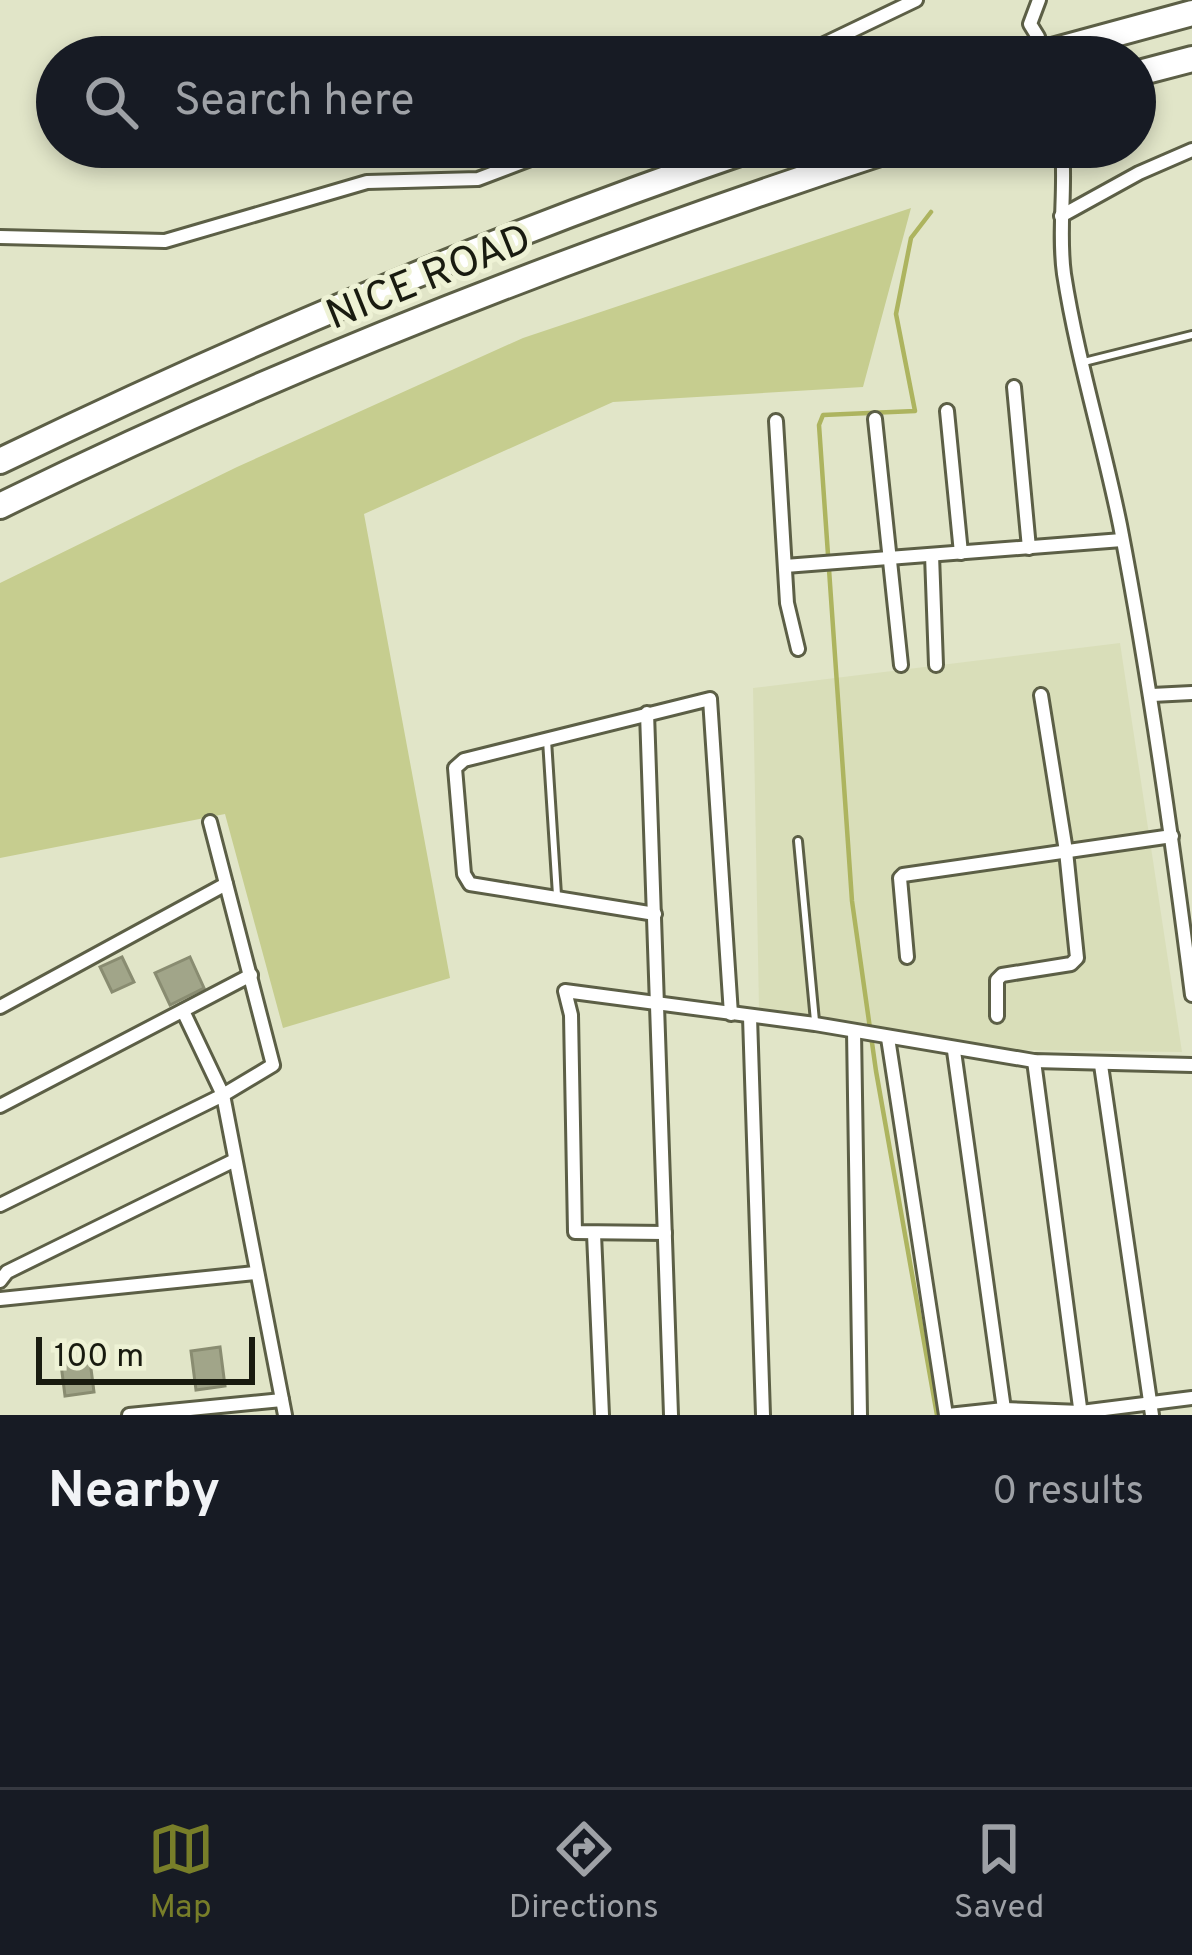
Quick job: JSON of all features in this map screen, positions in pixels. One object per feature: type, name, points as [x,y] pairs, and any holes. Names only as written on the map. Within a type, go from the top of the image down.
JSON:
[{"type":"highway","points":[[1087,36],[1192,14]]},
{"type":"highway","points":[[1156,68],[1192,59]]},
{"type":"highway","name":"NICE ROAD","points":[[0,460],[361,296],[699,168]]},
{"type":"highway","name":"NICE ROAD","points":[[0,506],[395,328],[835,168]]},
{"type":"street","points":[[840,36],[916,0]]},
{"type":"street","points":[[1032,36],[1030,24],[1040,0]]},
{"type":"street","points":[[1156,166],[1192,150]]},
{"type":"street","points":[[0,237],[165,241],[367,182],[478,179],[507,168]]},
{"type":"street","points":[[1064,168],[1064,272],[1152,695],[1192,995]]},
{"type":"street","points":[[1061,216],[1151,168]]},
{"type":"street","points":[[1014,387],[1030,548]]},
{"type":"street","points":[[947,411],[962,553]]},
{"type":"street","points":[[875,419],[901,665]]},
{"type":"street","points":[[776,421],[787,603],[798,649]]},
{"type":"street","points":[[784,566],[1122,541]]},
{"type":"street","points":[[932,555],[936,665]]},
{"type":"street","points":[[1152,695],[1192,693]]},
{"type":"street","points":[[997,1016],[997,980],[1002,975],[1071,964],[1077,958],[1066,851],[1041,695]]},
{"type":"street","points":[[655,914],[466,880],[454,768],[464,760],[707,698],[712,704],[730,1014]]},
{"type":"street","points":[[646,713],[671,1415]]},
{"type":"street","points":[[0,1205],[223,1095],[273,1065],[210,822]]},
{"type":"street","points":[[907,957],[903,875],[1172,836]]},
{"type":"street","points":[[0,1007],[226,884]]},
{"type":"street","points":[[0,1106],[251,975]]},
{"type":"street","points":[[665,1233],[574,1232],[571,1015],[565,991],[815,1024],[1034,1061],[1192,1065]]},
{"type":"street","points":[[183,1010],[223,1095],[285,1415]]},
{"type":"street","points":[[750,1017],[763,1415]]},
{"type":"street","points":[[854,1031],[860,1415]]},
{"type":"street","points":[[888,1037],[947,1415],[1004,1409],[1082,1414],[1152,1410],[1192,1398]]},
{"type":"street","points":[[954,1051],[1004,1409]]},
{"type":"street","points":[[1034,1061],[1082,1414]]},
{"type":"street","points":[[1101,1066],[1152,1410]]},
{"type":"street","points":[[0,1281],[8,1272],[235,1160]]},
{"type":"street","points":[[595,1234],[602,1415]]},
{"type":"street","points":[[0,1299],[255,1273]]},
{"type":"street","points":[[130,1415],[282,1400]]},
{"type":"lane","points":[[1084,362],[1192,335]]},
{"type":"lane","points":[[546,739],[558,898]]},
{"type":"lane","points":[[798,841],[815,1024]]},
{"type":"shaded area","points":[[1120,643],[1182,1052],[1016,1050],[759,1009],[753,688]]},
{"type":"green space","points":[[911,208],[863,387],[613,402],[364,514],[450,978],[283,1028],[225,814],[0,858],[0,583],[237,467],[523,338]]},
{"type":"building","points":[[122,957],[134,982],[112,992],[100,967]]},
{"type":"building","points":[[190,957],[204,988],[170,1005],[155,973]]},
{"type":"building","points":[[220,1347],[225,1386],[196,1390],[191,1351]]},
{"type":"building","points":[[90,1361],[94,1392],[65,1396],[61,1364]]},
{"type":"waterway","points":[[931,212],[911,238],[896,314],[915,411],[823,415],[819,425],[852,901],[876,1071],[937,1415]]}]
